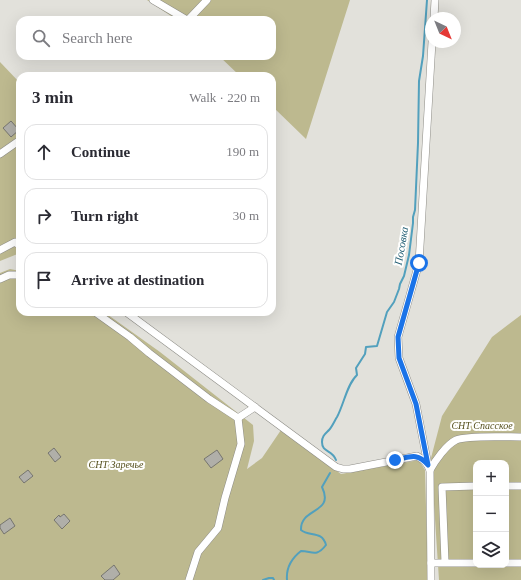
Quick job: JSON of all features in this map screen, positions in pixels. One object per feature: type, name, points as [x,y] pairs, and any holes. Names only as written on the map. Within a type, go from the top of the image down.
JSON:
[{"type":"street","points":[[153,0],[180,16]]},
{"type":"street","points":[[191,16],[207,0]]},
{"type":"street","points":[[434,12],[435,0]]},
{"type":"street","points":[[431,580],[429,468],[416,404],[399,358],[398,337],[419,263],[432,48]]},
{"type":"street","points":[[0,154],[16,143]]},
{"type":"street","points":[[0,250],[16,243]]},
{"type":"street","points":[[0,279],[9,275],[16,275]]},
{"type":"street","points":[[101,316],[209,399],[238,418]]},
{"type":"street","points":[[131,316],[336,467],[350,469],[417,456],[424,460],[429,468]]},
{"type":"street","points":[[238,418],[255,407]]},
{"type":"street","points":[[189,580],[198,552],[218,528],[241,444],[238,418]]},
{"type":"street","points":[[429,468],[436,459],[456,440],[473,437],[521,437]]},
{"type":"street","points":[[445,562],[442,487],[473,486]]},
{"type":"street","points":[[509,486],[521,486]]},
{"type":"street","points":[[431,562],[473,563]]},
{"type":"street","points":[[509,563],[521,564]]},
{"type":"green space","points":[[147,0],[350,0],[306,139],[276,110],[276,72],[236,72],[223,60],[276,60],[276,16],[171,16]]},
{"type":"green space","points":[[0,62],[16,79],[16,255],[0,261]]},
{"type":"green space","name":"СНТ Заречье","points":[[10,269],[16,270],[16,316],[110,316],[160,352],[253,425],[254,441],[247,469],[262,458],[281,430],[341,474],[419,460],[425,470],[428,580],[0,580],[0,273]]},
{"type":"green space","name":"СНТ Спасское","points":[[521,315],[521,580],[439,580],[431,458],[442,416],[492,337]]},
{"type":"building","points":[[11,121],[16,127],[16,133],[11,137],[3,128]]},
{"type":"building","points":[[54,448],[61,457],[55,462],[48,453]]},
{"type":"building","points":[[217,450],[223,459],[211,468],[204,459]]},
{"type":"building","points":[[28,470],[33,476],[24,483],[19,477]]},
{"type":"building","points":[[64,514],[70,521],[62,529],[54,520],[59,515],[60,517]]},
{"type":"building","points":[[10,518],[15,526],[4,534],[0,528],[0,525]]},
{"type":"building","points":[[114,565],[120,574],[113,580],[105,580],[101,576]]},
{"type":"waterway","name":"Посовка","points":[[336,460],[332,454],[325,450],[322,445],[324,435],[337,417],[348,389],[357,375],[356,368],[365,354],[366,347],[377,346],[387,312],[394,302],[404,276],[409,255],[415,210],[419,81],[423,56],[427,0]]},
{"type":"waterway","name":"Посовка","points":[[287,580],[289,567],[292,560],[301,551],[317,553],[326,545],[322,537],[301,530],[302,523],[306,517],[324,502],[325,496],[322,487],[330,473]]},
{"type":"waterway","name":"Посовка","points":[[263,580],[269,578],[273,578],[274,580]]},
{"type":"route","points":[[395,460],[417,456],[424,460],[428,465],[416,404],[399,358],[398,337],[419,263]]}]
